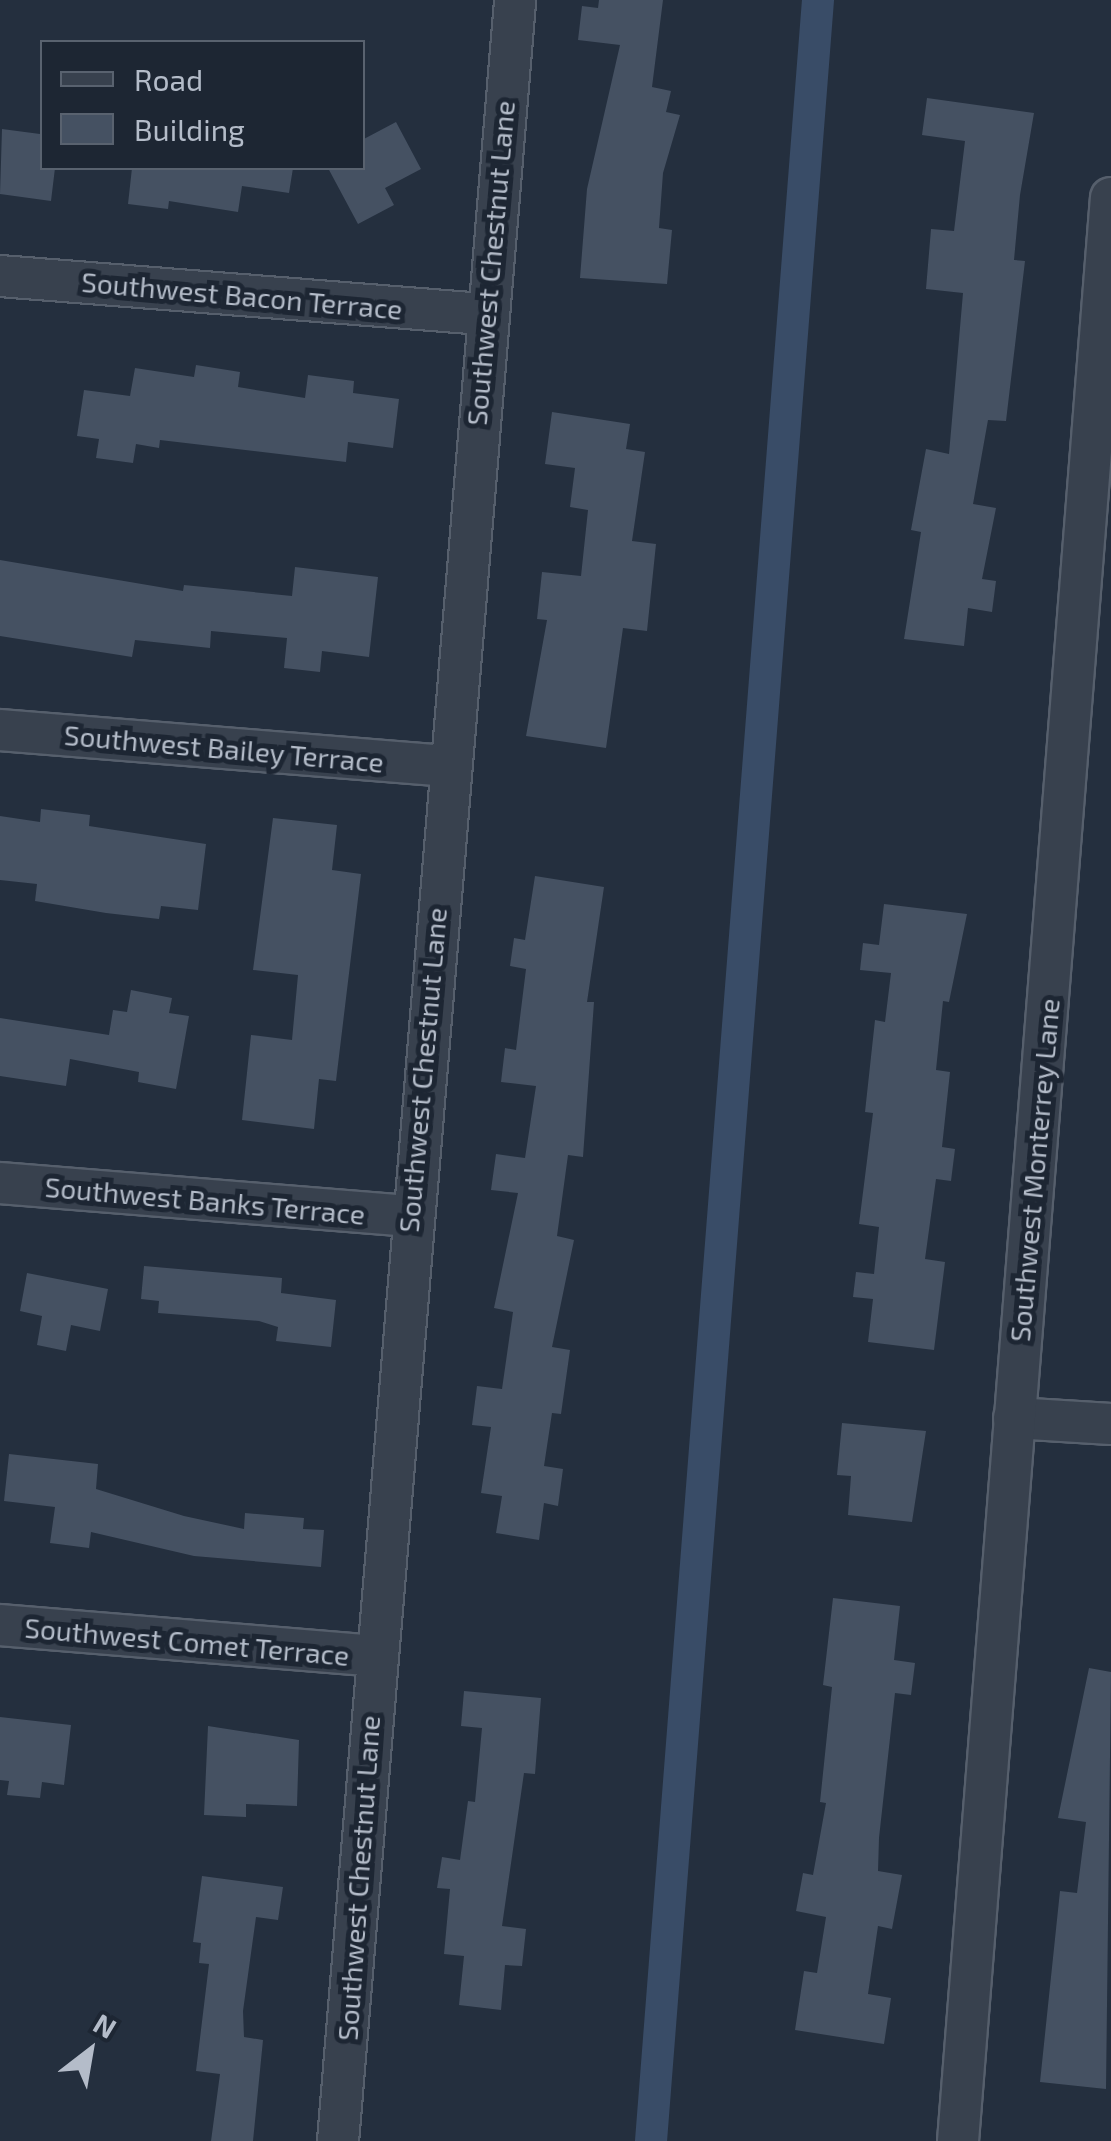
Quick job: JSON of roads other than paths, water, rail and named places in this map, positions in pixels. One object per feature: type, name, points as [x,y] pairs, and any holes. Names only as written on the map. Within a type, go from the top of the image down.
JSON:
[{"type":"street","name":"Southwest Chestnut Lane","points":[[338,2141],[410,1216],[514,0]]},
{"type":"street","name":"Southwest Monterrey Lane","points":[[958,2141],[1111,198]]},
{"type":"street","name":"Southwest Bacon Terrace","points":[[0,276],[485,314]]},
{"type":"street","name":"Southwest Bailey Terrace","points":[[0,730],[448,766]]},
{"type":"street","name":"Southwest Banks Terrace","points":[[0,1183],[410,1216]]},
{"type":"street","points":[[1014,1418],[1111,1424]]},
{"type":"street","name":"Southwest Comet Terrace","points":[[0,1625],[374,1656]]},
{"type":"waterway","points":[[651,2141],[818,0]]}]
